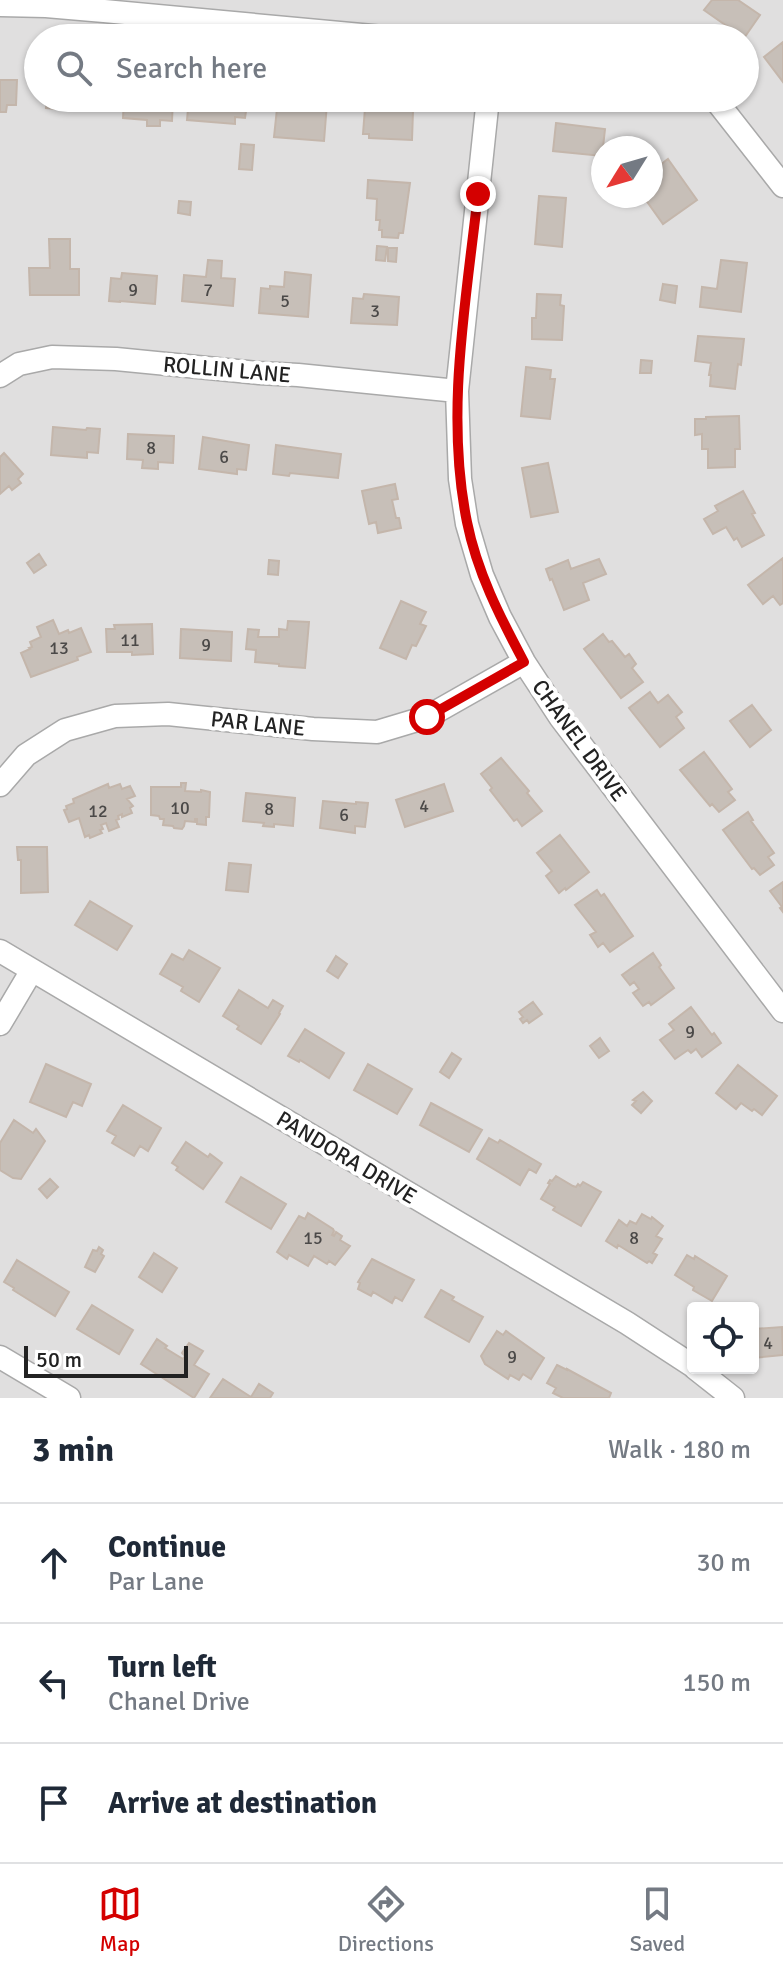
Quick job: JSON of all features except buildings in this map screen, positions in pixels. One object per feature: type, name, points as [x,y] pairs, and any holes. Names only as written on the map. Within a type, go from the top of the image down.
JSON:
[{"type":"street","points":[[0,5],[105,5],[271,24]]},
{"type":"street","name":"CHANEL DRIVE","points":[[487,112],[457,391],[460,479],[467,524],[482,575],[524,662],[560,717],[783,1011]]},
{"type":"street","points":[[725,112],[783,186]]},
{"type":"street","name":"ROLLIN LANE","points":[[0,376],[19,364],[52,357],[116,359],[457,391]]},
{"type":"street","name":"PAR LANE","points":[[0,785],[26,755],[65,730],[115,716],[168,714],[313,729],[377,732],[427,717],[524,662]]},
{"type":"street","name":"PANDORA DRIVE","points":[[0,951],[687,1362]]},
{"type":"street","points":[[0,1024],[32,970]]},
{"type":"street","points":[[1,1360],[69,1398]]},
{"type":"street","name":"PANDORA DRIVE","points":[[703,1374],[733,1398]]},
{"type":"shaded area","points":[[0,0],[783,0],[783,1398],[0,1398]]},
{"type":"route","points":[[427,717],[524,662],[482,575],[467,524],[460,479],[457,391],[478,194]]}]
